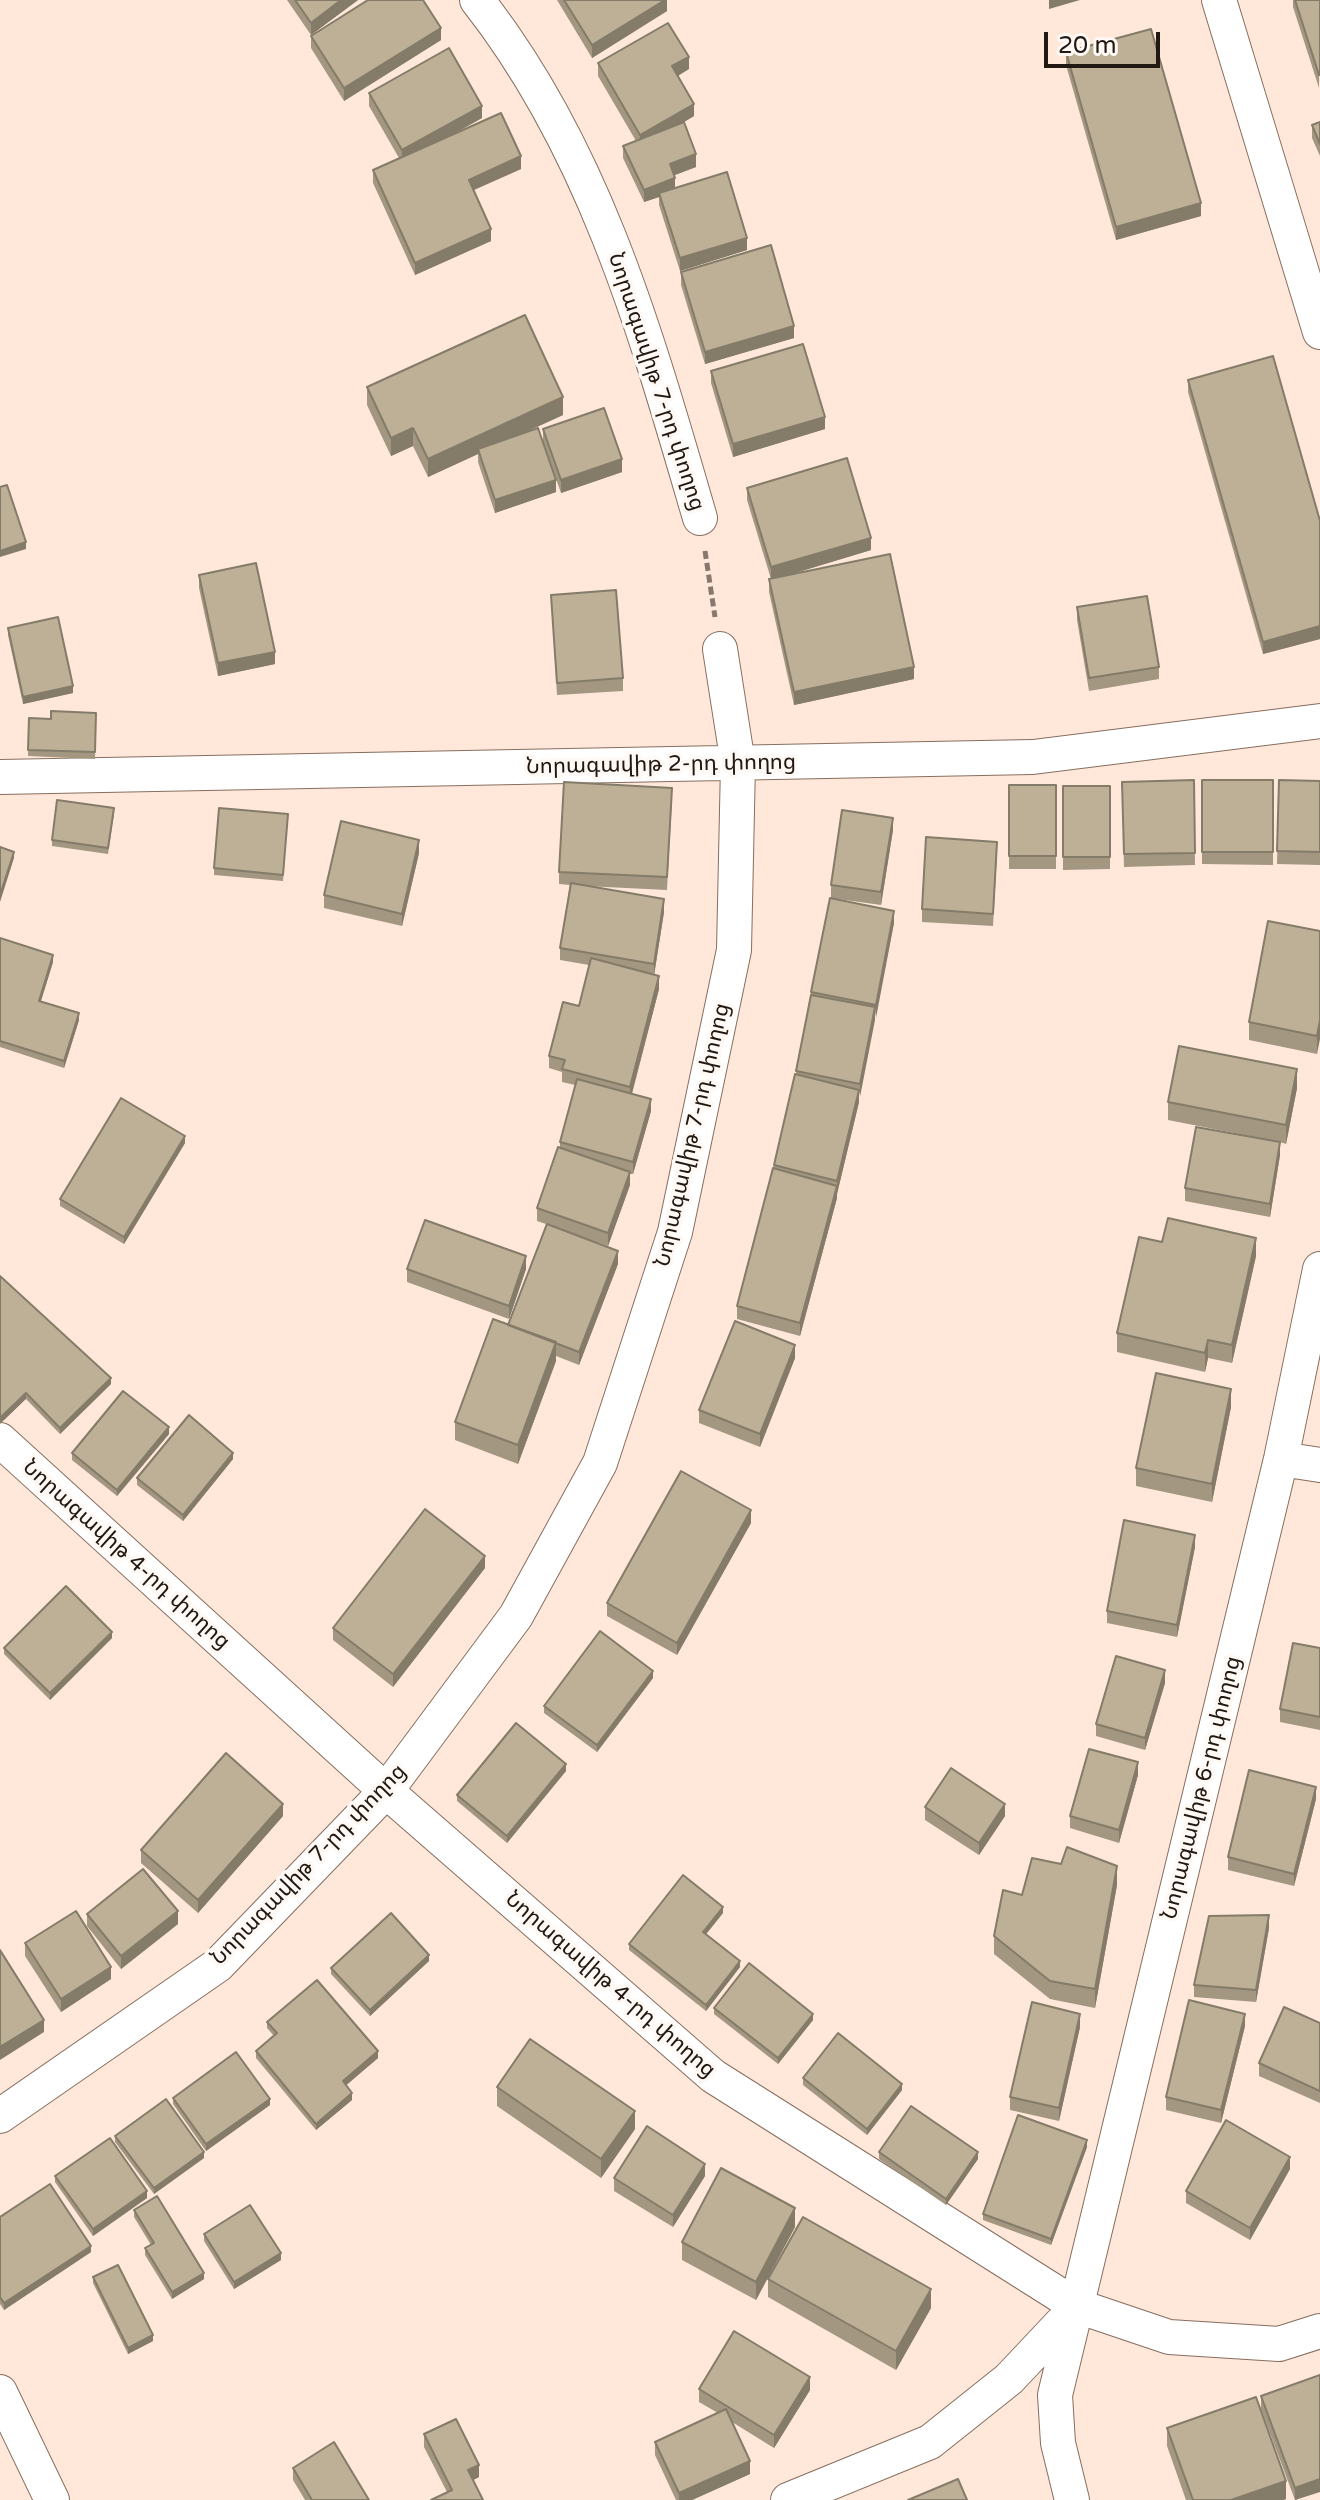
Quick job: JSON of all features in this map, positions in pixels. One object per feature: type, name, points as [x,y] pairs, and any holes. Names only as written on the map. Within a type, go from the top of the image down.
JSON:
[{"type":"street","name":"Նորագավիթ 7-րդ փողոց","points":[[477,0],[507,38],[591,185],[650,348],[700,518]]},
{"type":"street","points":[[1219,0],[1320,332]]},
{"type":"street","name":"Նորագավիթ 7-րդ փողոց","points":[[0,2116],[218,1965],[386,1791],[516,1616],[600,1463],[675,1232],[734,950],[738,764],[720,649]]},
{"type":"street","name":"Նորագավիթ 2-րդ փողոց","points":[[0,777],[1033,757],[1320,721]]},
{"type":"street","name":"Նորագավիթ 6-րդ փողոց","points":[[1072,2500],[1058,2443],[1055,2395],[1281,1459],[1320,1269]]},
{"type":"street","name":"Նորագավիթ 4-րդ փողոց","points":[[0,1440],[386,1791],[713,2076],[1077,2306],[1169,2337],[1279,2344],[1320,2331]]},
{"type":"street","points":[[1281,1459],[1320,1465]]},
{"type":"street","name":"Նորագավիթ 6-րդ փողոց","points":[[788,2500],[930,2442],[1009,2379],[1077,2306]]},
{"type":"street","points":[[0,2392],[52,2500]]},
{"type":"path","name":"Նորագավիթ 7-րդ փողոց","points":[[700,518],[720,649]]},
{"type":"building","points":[[295,0],[341,0],[311,23]]},
{"type":"building","points":[[368,0],[423,0],[441,28],[344,88],[311,36]]},
{"type":"building","points":[[564,0],[665,0],[592,45]]},
{"type":"building","points":[[1295,0],[1320,0],[1320,75],[1319,75]]},
{"type":"building","points":[[668,23],[689,57],[672,66],[694,104],[640,135],[598,63]]},
{"type":"building","points":[[1151,29],[1201,203],[1116,227],[1066,52]]},
{"type":"building","points":[[449,48],[482,106],[402,150],[369,93]]},
{"type":"building","points":[[501,113],[521,156],[469,180],[491,229],[415,263],[373,170]]},
{"type":"building","points":[[684,122],[696,154],[670,164],[675,178],[644,190],[623,146]]},
{"type":"building","points":[[1320,122],[1320,144],[1312,125]]},
{"type":"building","points":[[727,172],[747,238],[680,258],[659,193]]},
{"type":"building","points":[[771,245],[794,326],[705,352],[681,272]]},
{"type":"building","points":[[525,315],[563,397],[428,459],[413,428],[391,438],[367,387]]},
{"type":"building","points":[[803,344],[825,417],[733,444],[711,371]]},
{"type":"building","points":[[1273,356],[1320,521],[1320,626],[1263,642],[1188,380]]},
{"type":"building","points":[[604,408],[622,459],[561,480],[543,429]]},
{"type":"building","points":[[538,428],[556,480],[495,500],[478,449]]},
{"type":"building","points":[[847,458],[871,538],[771,567],[747,488]]},
{"type":"building","points":[[7,485],[26,542],[0,551],[0,487]]},
{"type":"building","points":[[890,554],[914,667],[794,692],[769,579]]},
{"type":"building","points":[[256,563],[275,652],[218,663],[199,575]]},
{"type":"building","points":[[616,590],[623,678],[557,683],[551,595]]},
{"type":"building","points":[[1147,596],[1159,667],[1089,678],[1077,607]]},
{"type":"building","points":[[58,617],[73,686],[23,697],[8,628]]},
{"type":"building","points":[[51,711],[96,713],[95,752],[28,750],[29,718],[51,719]]},
{"type":"building","points":[[1194,780],[1195,853],[1124,854],[1122,782]]},
{"type":"building","points":[[1202,780],[1273,780],[1273,852],[1202,852]]},
{"type":"building","points":[[1279,780],[1320,781],[1320,852],[1277,851]]},
{"type":"building","points":[[564,782],[672,788],[667,877],[559,872]]},
{"type":"building","points":[[1009,785],[1056,785],[1056,856],[1009,856]]},
{"type":"building","points":[[1063,786],[1110,786],[1110,857],[1063,857]]},
{"type":"building","points":[[57,800],[114,808],[108,848],[52,840]]},
{"type":"building","points":[[219,808],[288,814],[283,875],[214,868]]},
{"type":"building","points":[[842,810],[893,818],[881,892],[831,885]]},
{"type":"building","points":[[341,821],[419,840],[402,914],[324,895]]},
{"type":"building","points":[[926,837],[997,842],[993,914],[922,909]]},
{"type":"building","points":[[0,847],[14,852],[0,895]]},
{"type":"building","points":[[571,883],[664,899],[654,964],[560,948]]},
{"type":"building","points":[[830,898],[894,911],[876,1005],[811,992]]},
{"type":"building","points":[[1268,921],[1320,931],[1320,1020],[1317,1036],[1249,1022]]},
{"type":"building","points":[[0,938],[53,955],[39,1001],[79,1013],[64,1061],[0,1041]]},
{"type":"building","points":[[591,958],[659,976],[630,1087],[562,1069],[565,1060],[549,1056],[563,1002],[579,1006]]},
{"type":"building","points":[[811,995],[875,1007],[860,1084],[796,1071]]},
{"type":"building","points":[[1179,1046],[1297,1069],[1286,1125],[1168,1102]]},
{"type":"building","points":[[795,1074],[859,1090],[837,1181],[774,1165]]},
{"type":"building","points":[[577,1079],[651,1099],[633,1162],[560,1142]]},
{"type":"building","points":[[121,1098],[185,1136],[124,1237],[60,1199]]},
{"type":"building","points":[[1196,1127],[1280,1142],[1270,1204],[1185,1188]]},
{"type":"building","points":[[558,1147],[630,1172],[608,1233],[537,1208]]},
{"type":"building","points":[[773,1168],[837,1186],[800,1323],[737,1306]]},
{"type":"building","points":[[1168,1218],[1256,1238],[1232,1345],[1208,1340],[1205,1353],[1117,1333],[1139,1237],[1162,1242]]},
{"type":"building","points":[[425,1220],[526,1256],[509,1306],[407,1269]]},
{"type":"building","points":[[547,1224],[618,1251],[579,1352],[508,1325]]},
{"type":"building","points":[[0,1276],[111,1378],[60,1428],[26,1393],[0,1418]]},
{"type":"building","points":[[493,1319],[556,1342],[518,1445],[455,1422]]},
{"type":"building","points":[[735,1321],[795,1345],[760,1434],[699,1410]]},
{"type":"building","points":[[1156,1373],[1231,1389],[1212,1484],[1136,1468]]},
{"type":"building","points":[[123,1391],[169,1427],[117,1490],[72,1453]]},
{"type":"building","points":[[189,1415],[233,1453],[183,1515],[137,1478]]},
{"type":"building","points":[[681,1471],[751,1510],[677,1643],[607,1603]]},
{"type":"building","points":[[425,1509],[485,1556],[393,1674],[333,1628]]},
{"type":"building","points":[[1124,1520],[1195,1535],[1177,1625],[1107,1611]]},
{"type":"building","points":[[66,1586],[112,1632],[50,1693],[4,1648]]},
{"type":"building","points":[[600,1631],[653,1671],[597,1745],[544,1706]]},
{"type":"building","points":[[1293,1643],[1320,1648],[1320,1717],[1280,1709]]},
{"type":"building","points":[[1116,1656],[1165,1670],[1145,1738],[1096,1724]]},
{"type":"building","points":[[516,1723],[566,1764],[507,1836],[457,1795]]},
{"type":"building","points":[[1089,1749],[1138,1762],[1119,1830],[1070,1816]]},
{"type":"building","points":[[226,1753],[283,1804],[198,1900],[141,1850]]},
{"type":"building","points":[[951,1768],[1005,1804],[979,1843],[925,1807]]},
{"type":"building","points":[[1249,1770],[1316,1787],[1294,1874],[1228,1857]]},
{"type":"building","points":[[1067,1847],[1117,1866],[1095,1989],[1050,1981],[994,1936],[1003,1890],[1022,1895],[1032,1858],[1061,1864]]},
{"type":"building","points":[[143,1869],[178,1911],[121,1956],[87,1914]]},
{"type":"building","points":[[683,1875],[723,1907],[703,1932],[740,1961],[706,2005],[629,1944]]},
{"type":"building","points":[[76,1911],[111,1967],[61,1999],[25,1943]]},
{"type":"building","points":[[391,1913],[429,1955],[370,2010],[331,1968]]},
{"type":"building","points":[[1269,1915],[1256,1990],[1194,1985],[1209,1916]]},
{"type":"building","points":[[0,1950],[44,2020],[0,2047]]},
{"type":"building","points":[[749,1963],[813,2014],[778,2058],[714,2008]]},
{"type":"building","points":[[317,1980],[378,2051],[343,2081],[352,2093],[316,2124],[256,2051],[277,2033],[267,2022]]},
{"type":"building","points":[[1189,2000],[1245,2014],[1221,2110],[1166,2097]]},
{"type":"building","points":[[1032,2002],[1080,2014],[1059,2108],[1010,2097]]},
{"type":"building","points":[[1284,2007],[1320,2023],[1320,2091],[1259,2063]]},
{"type":"building","points":[[838,2033],[902,2084],[867,2129],[803,2078]]},
{"type":"building","points":[[530,2039],[635,2111],[601,2159],[497,2087]]},
{"type":"building","points":[[236,2052],[270,2099],[206,2144],[173,2098]]},
{"type":"building","points":[[166,2099],[204,2152],[154,2188],[115,2136]]},
{"type":"building","points":[[911,2106],[978,2152],[946,2199],[879,2152]]},
{"type":"building","points":[[1018,2115],[1087,2140],[1051,2239],[983,2214]]},
{"type":"building","points":[[1226,2120],[1290,2157],[1250,2228],[1186,2191]]},
{"type":"building","points":[[647,2126],[705,2164],[673,2215],[614,2178]]},
{"type":"building","points":[[110,2138],[147,2191],[93,2229],[55,2176]]},
{"type":"building","points":[[721,2168],[795,2208],[756,2282],[682,2242]]},
{"type":"building","points":[[50,2184],[91,2246],[4,2303],[0,2297],[0,2217]]},
{"type":"building","points":[[157,2196],[204,2273],[172,2292],[145,2248],[154,2243],[134,2210]]},
{"type":"building","points":[[250,2205],[281,2253],[234,2282],[204,2234]]},
{"type":"building","points":[[803,2217],[931,2289],[896,2351],[768,2279]]},
{"type":"building","points":[[118,2265],[153,2335],[128,2348],[93,2277]]},
{"type":"building","points":[[734,2331],[810,2377],[774,2435],[699,2389]]},
{"type":"building","points":[[1320,2375],[1320,2479],[1295,2488],[1261,2396]]},
{"type":"building","points":[[1256,2397],[1286,2481],[1231,2500],[1193,2500],[1167,2428]]},
{"type":"building","points":[[726,2409],[750,2461],[679,2493],[655,2442]]},
{"type":"building","points":[[456,2419],[479,2465],[468,2470],[483,2500],[431,2500],[452,2490],[424,2434]]},
{"type":"building","points":[[334,2442],[369,2500],[312,2500],[293,2468]]},
{"type":"building","points":[[958,2479],[967,2500],[908,2500]]}]
